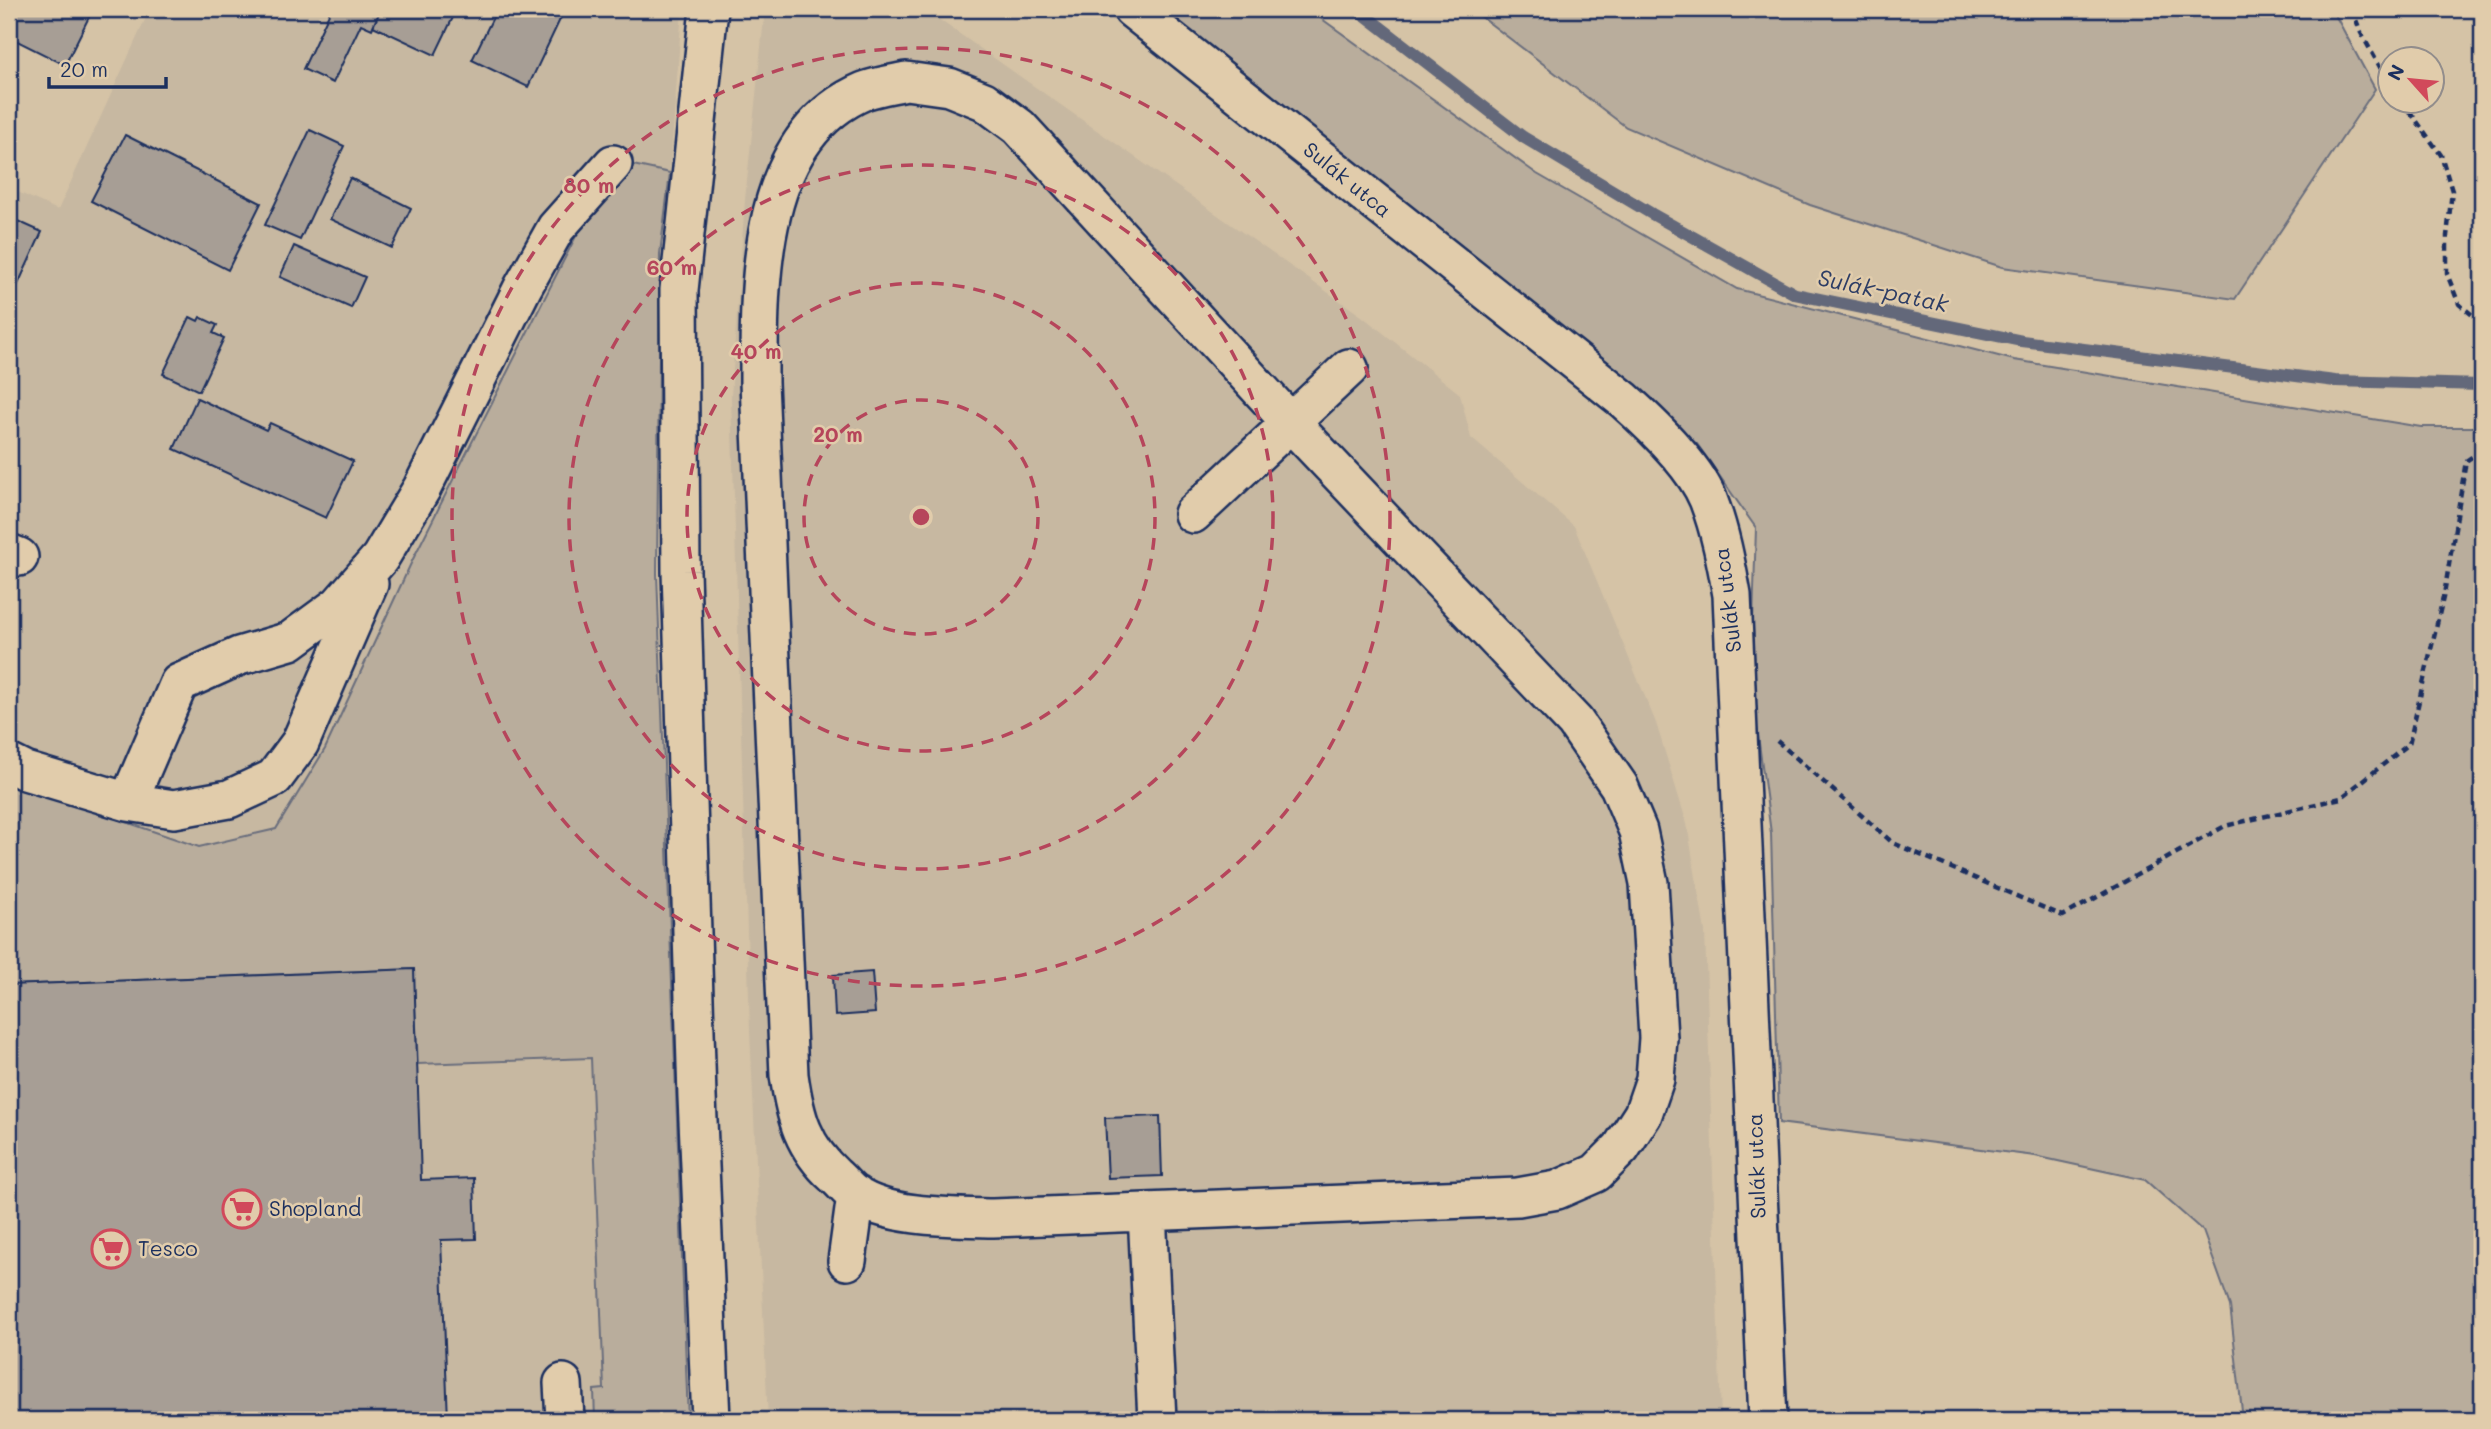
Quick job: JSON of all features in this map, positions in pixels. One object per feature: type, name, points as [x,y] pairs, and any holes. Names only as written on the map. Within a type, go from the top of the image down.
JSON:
[{"type":"street","points":[[709,9],[679,290],[681,571],[697,1097],[711,1420]]},
{"type":"street","name":"Sulák utca","points":[[1132,9],[1650,423],[1691,471],[1707,497],[1723,544],[1732,595],[1768,1420]]},
{"type":"street","points":[[906,81],[949,87],[985,101],[1019,127],[1291,422],[1575,722],[1619,786],[1638,831],[1649,883],[1658,1038],[1655,1079],[1643,1114],[1621,1149],[1596,1173],[1557,1190],[1518,1197],[993,1219],[931,1216],[889,1208],[856,1195],[828,1170],[807,1145],[794,1110],[789,1076],[759,311],[765,247],[775,200],[789,164],[808,132],[832,109],[865,91],[906,81]]},
{"type":"street","points":[[9,763],[24,771],[128,802],[174,809],[229,799],[274,778],[300,743],[380,558],[422,488],[523,287],[556,228],[613,164]]},
{"type":"street","points":[[1193,514],[1349,368]]},
{"type":"street","points":[[128,802],[179,683],[239,656],[290,641],[339,605],[380,558]]},
{"type":"street","points":[[847,1261],[856,1195]]},
{"type":"street","points":[[1147,1212],[1157,1420]]},
{"type":"street","points":[[563,1383],[565,1420]]},
{"type":"path","points":[[2352,9],[2376,61]]},
{"type":"path","points":[[2413,116],[2441,155],[2452,191],[2447,236],[2447,274],[2459,304],[2482,323]]},
{"type":"path","points":[[1737,706],[1893,843],[2063,916],[2225,826],[2341,798],[2409,744],[2445,589],[2466,461],[2482,450]]},
{"type":"shaded area","points":[[150,9],[682,9],[670,173],[632,165],[577,234],[413,559],[325,749],[276,829],[199,847],[9,782],[9,188],[58,210]]},
{"type":"shaded area","points":[[765,9],[924,9],[1363,317],[1460,394],[1471,438],[1574,526],[1656,723],[1687,824],[1705,931],[1721,1420],[768,1420],[750,1031],[731,397],[745,200]]},
{"type":"shaded area","points":[[1137,9],[1308,9],[1537,174],[1737,289],[2014,360],[2421,427],[2482,427],[2482,1420],[2243,1420],[2230,1306],[2203,1231],[2145,1180],[2035,1156],[1779,1123],[1771,833],[1751,683],[1756,528],[1697,444]]},
{"type":"shaded area","points":[[1471,9],[2332,9],[2375,89],[2235,299],[2002,267],[1810,205],[1626,127]]},
{"type":"shaded area","points":[[633,165],[670,173],[660,254],[657,573],[688,1420],[595,1420],[594,1390],[604,1389],[591,1058],[418,1064],[413,969],[9,985],[9,782],[199,847],[276,829],[325,749],[413,559],[577,234]]},
{"type":"shaded area","name":"Shopland","points":[[414,969],[418,1064],[591,1058],[604,1389],[594,1390],[595,1420],[9,1420],[9,985]]},
{"type":"building","points":[[9,9],[93,9],[65,65],[9,37]]},
{"type":"building","points":[[331,9],[381,9],[372,29],[361,24],[333,83],[303,69]]},
{"type":"building","points":[[381,9],[457,9],[435,55],[373,26]]},
{"type":"building","points":[[497,9],[564,11],[528,87],[472,60]]},
{"type":"building","points":[[310,130],[344,146],[300,240],[265,225]]},
{"type":"building","points":[[125,135],[261,203],[228,270],[91,201]]},
{"type":"building","points":[[350,178],[411,208],[392,248],[330,219]]},
{"type":"building","points":[[13,219],[42,232],[9,304],[9,228]]},
{"type":"building","points":[[294,246],[365,277],[351,308],[280,277]]},
{"type":"building","points":[[190,317],[198,321],[200,317],[217,325],[213,333],[224,338],[199,391],[163,374]]},
{"type":"building","points":[[197,398],[266,430],[270,423],[353,461],[326,518],[174,449]]},
{"type":"building","name":"Shopland","points":[[414,969],[421,1180],[474,1178],[476,1239],[441,1240],[448,1420],[9,1420],[9,985]]},
{"type":"building","points":[[872,972],[875,1013],[835,1016],[833,975]]},
{"type":"building","points":[[1160,1116],[1162,1176],[1108,1178],[1105,1118]]},
{"type":"waterway","name":"Sulák-patak","points":[[1357,9],[1523,137],[1652,214],[1795,294],[2022,341],[2335,381],[2482,385]]},
{"type":"place","name":"Shopland","points":[[242,1209]]},
{"type":"place","name":"Tesco","points":[[111,1249]]}]
